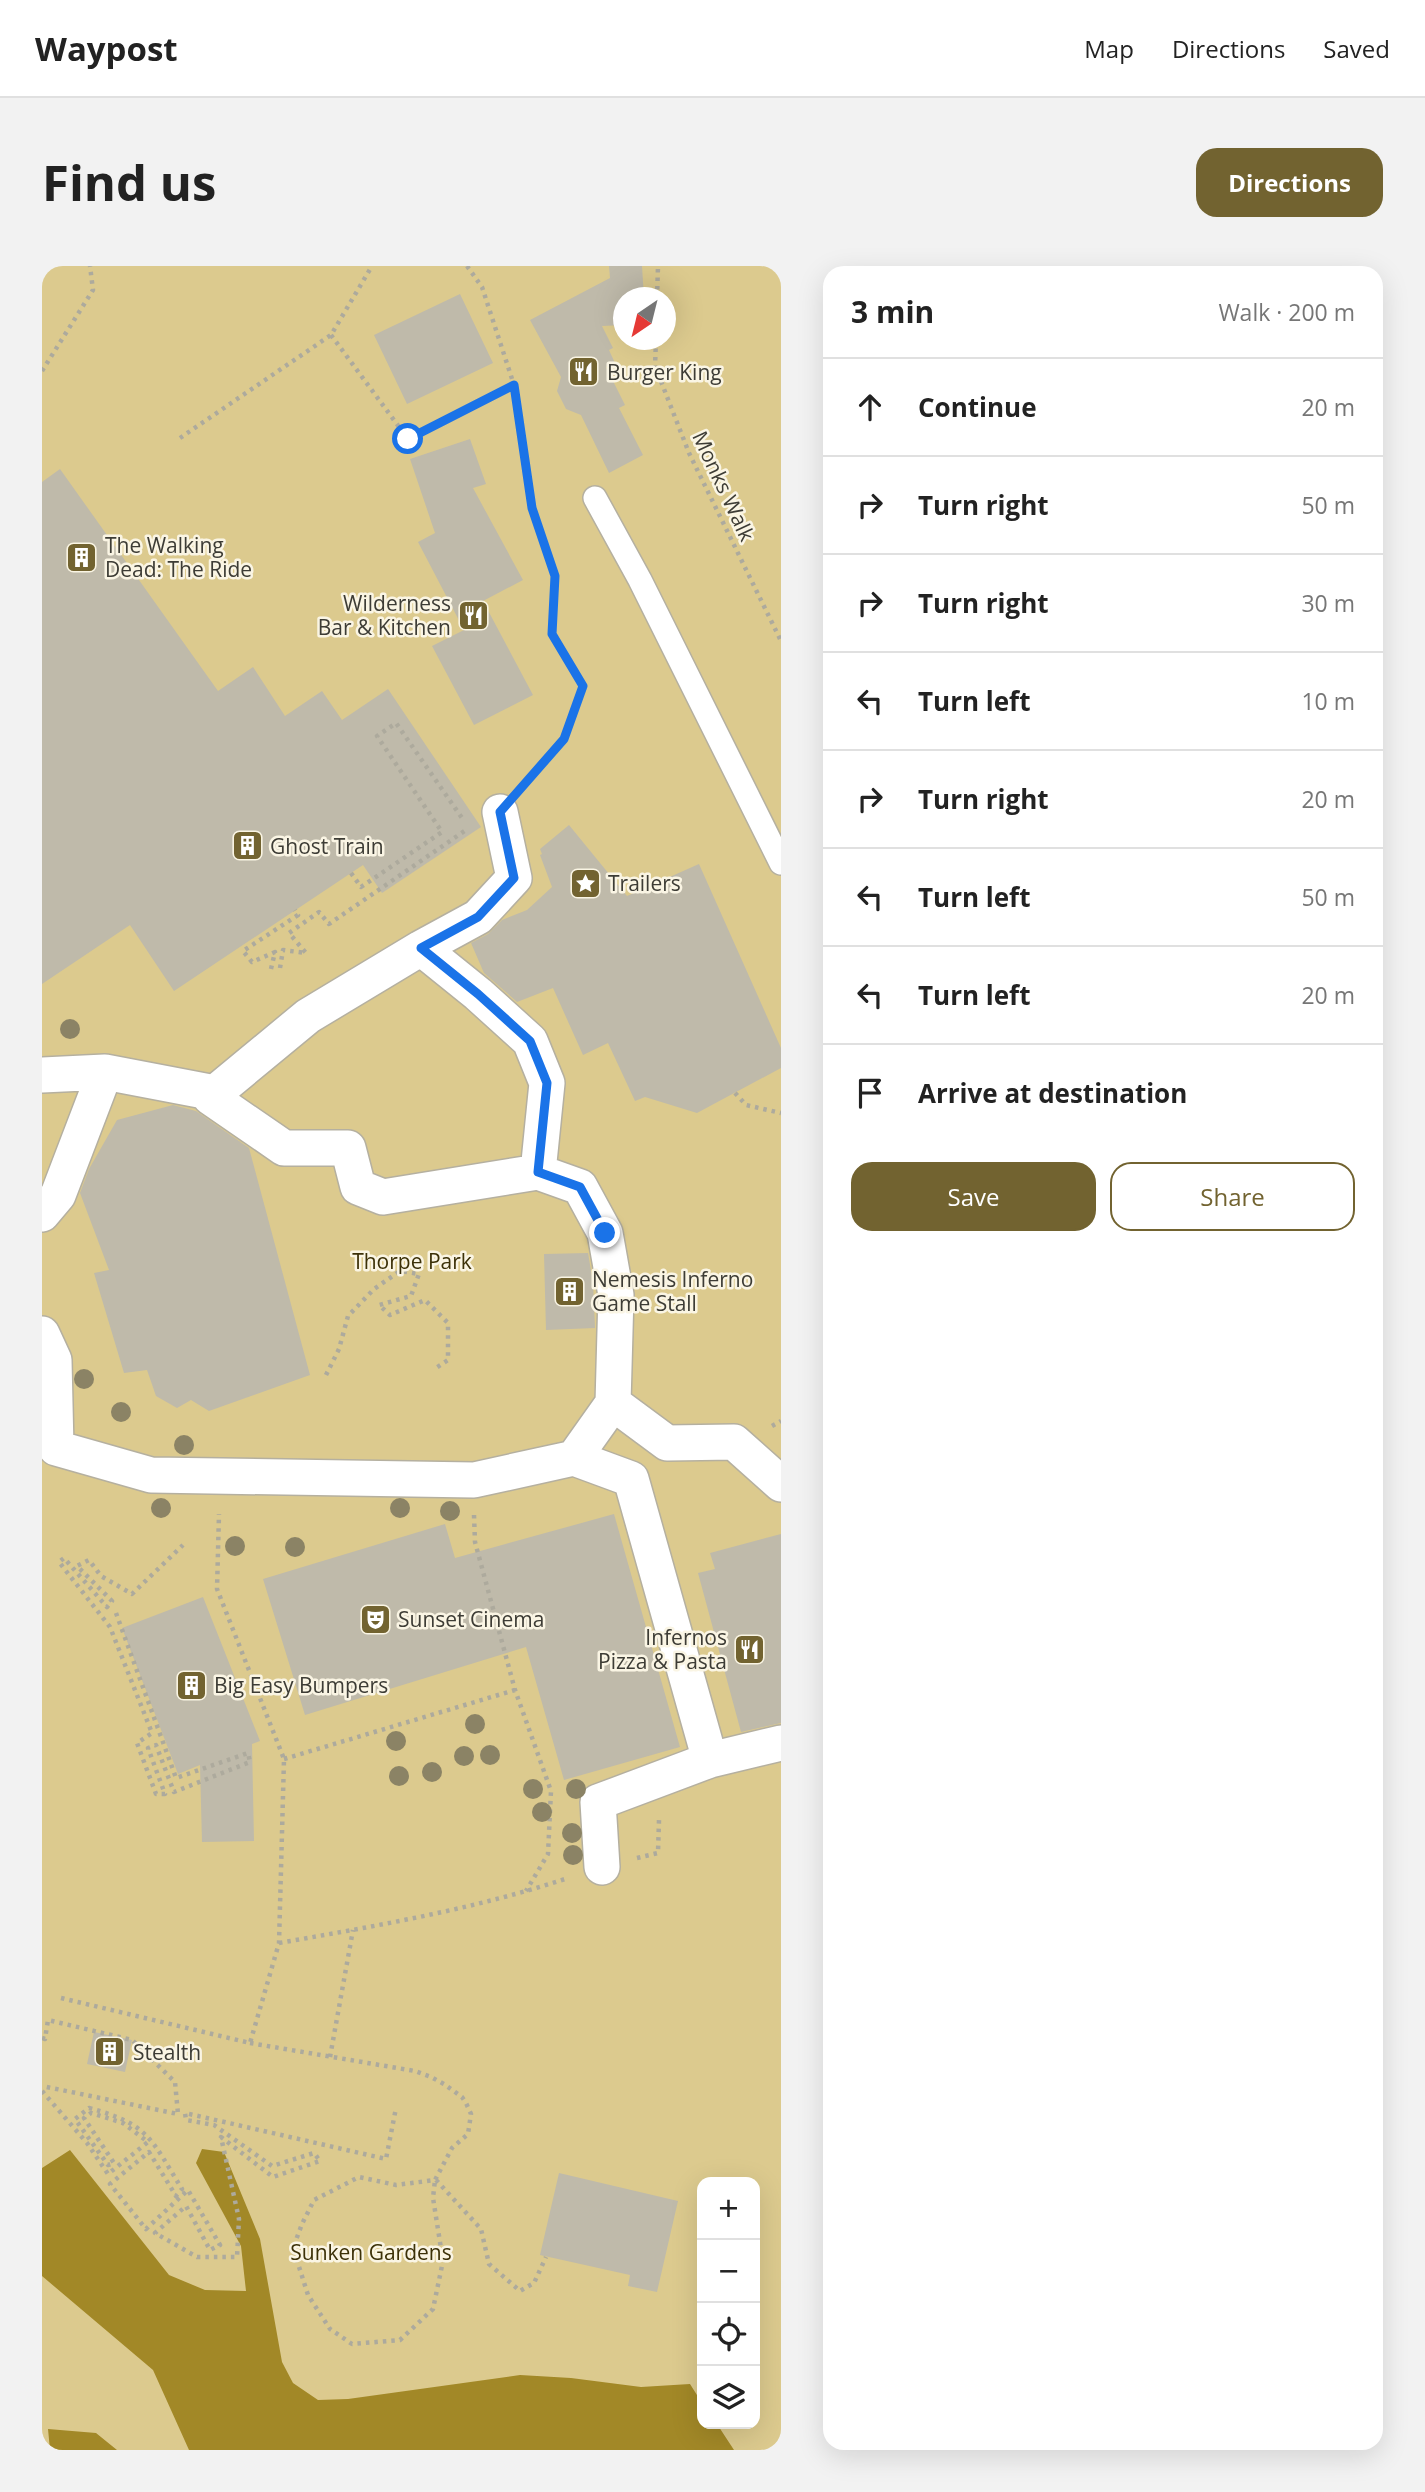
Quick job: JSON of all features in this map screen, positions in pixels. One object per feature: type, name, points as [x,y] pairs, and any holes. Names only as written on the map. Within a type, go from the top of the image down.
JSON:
[{"type":"street","points":[[500,812],[514,878],[478,917],[307,1016],[210,1097],[284,1148],[348,1148],[358,1187],[383,1198],[538,1172],[580,1187],[605,1233],[616,1295],[613,1403],[574,1458]]},
{"type":"street","points":[[421,948],[530,1041],[547,1083],[538,1172]]},
{"type":"street","points":[[42,1075],[105,1072],[215,1093]]},
{"type":"street","points":[[42,1214],[58,1195],[105,1072]]},
{"type":"street","points":[[42,1334],[54,1360],[56,1448],[151,1475],[474,1480],[574,1458],[631,1479]]},
{"type":"street","points":[[613,1403],[667,1443],[734,1442],[781,1484]]},
{"type":"street","points":[[631,1479],[667,1443]]},
{"type":"street","points":[[631,1479],[710,1760]]},
{"type":"street","points":[[602,1867],[598,1802],[710,1760],[781,1742]]},
{"type":"lane","points":[[595,498],[640,580],[781,863]]},
{"type":"path","points":[[42,371],[93,290],[90,266]]},
{"type":"path","points":[[180,439],[331,335],[372,266]]},
{"type":"path","points":[[467,266],[482,287],[514,385],[532,508],[555,576],[552,634],[583,686],[564,739],[500,812]]},
{"type":"path","points":[[657,287],[658,266]]},
{"type":"path","points":[[331,335],[408,439],[514,385]]},
{"type":"path","name":"Monks Walk","points":[[656,350],[655,366],[689,453],[781,641]]},
{"type":"path","points":[[280,968],[283,950],[306,953],[289,933],[319,912],[329,924],[469,828],[396,723],[377,736],[442,832],[361,887],[351,873]]},
{"type":"path","points":[[271,969],[275,952],[252,962],[243,951],[298,915],[295,910]]},
{"type":"path","points":[[735,1093],[746,1105],[781,1113]]},
{"type":"path","points":[[326,1375],[339,1349],[348,1316],[374,1289],[401,1271],[419,1274],[411,1296],[379,1306],[390,1315],[425,1300],[448,1323],[448,1360],[436,1368]]},
{"type":"path","points":[[220,1475],[217,1589],[284,1759],[279,1943],[250,2043]]},
{"type":"path","points":[[474,1480],[475,1542],[516,1690],[551,1790],[548,1854],[526,1892]]},
{"type":"path","points":[[116,1613],[176,1778],[248,1753],[250,1762],[174,1791],[156,1745],[148,1748],[164,1794],[156,1794],[137,1743],[152,1733],[110,1627],[59,1562],[64,1558],[107,1607],[112,1601],[77,1566],[89,1560],[101,1576],[132,1594],[183,1545]]},
{"type":"path","points":[[284,1759],[516,1690]]},
{"type":"path","points":[[279,1943],[426,1916],[526,1892],[602,1867],[658,1853],[660,1779]]},
{"type":"path","points":[[330,2057],[353,1930]]},
{"type":"path","points":[[61,1998],[250,2043],[415,2071],[444,2084],[462,2097],[471,2114],[468,2134],[452,2148],[435,2180],[433,2199],[443,2261],[433,2308],[400,2340],[352,2344],[330,2329],[307,2295],[293,2248],[314,2200],[359,2177],[396,2185],[435,2180]]},
{"type":"path","points":[[42,2038],[45,2039],[48,2020],[132,2040],[175,2082],[178,2114],[42,2088]]},
{"type":"path","points":[[42,2088],[87,2143],[108,2174],[148,2142],[123,2123],[91,2113],[84,2118],[114,2163],[108,2165],[75,2119],[89,2108],[117,2115],[139,2127],[154,2143],[182,2189],[176,2196],[149,2152],[110,2185],[146,2229],[188,2190],[220,2245],[210,2250],[186,2206],[155,2233],[198,2258],[237,2258],[239,2219],[221,2137],[273,2177],[320,2161],[314,2153],[272,2166],[214,2125],[186,2120],[185,2113],[386,2159],[396,2108]]},
{"type":"path","points":[[435,2180],[481,2230],[489,2264],[520,2291],[534,2283],[546,2257]]},
{"type":"green space","name":"Thorpe Park","points":[[42,266],[781,266],[781,2450],[42,2450]]},
{"type":"shaded area","points":[[202,2149],[224,2152],[260,2239],[282,2362],[293,2383],[318,2400],[348,2399],[520,2375],[641,2387],[690,2384],[697,2395],[697,2429],[720,2429],[734,2450],[189,2450],[153,2370],[42,2276],[42,2168],[70,2150],[169,2275],[205,2290],[246,2291],[241,2246],[196,2163]]},
{"type":"shaded area","points":[[48,2429],[96,2433],[117,2450],[50,2450]]},
{"type":"building","name":"Burger King","points":[[609,266],[642,266],[643,287],[613,287],[613,326],[602,326],[613,348],[609,350],[615,363],[606,367],[625,405],[619,408],[643,455],[609,473],[581,415],[566,409],[557,391],[561,377],[530,320],[610,278]]},
{"type":"building","points":[[460,294],[493,363],[407,404],[374,335]]},
{"type":"building","name":"Wilderness Bar & Kitchen","points":[[470,439],[486,484],[473,488],[523,580],[483,601],[533,695],[474,725],[432,646],[464,630],[418,542],[435,533],[410,459]]},
{"type":"building","name":"Ghost Train","points":[[60,469],[218,691],[253,667],[285,716],[322,691],[342,720],[388,689],[481,827],[382,893],[363,865],[174,991],[130,925],[42,984],[42,482]]},
{"type":"building","points":[[569,825],[627,896],[699,864],[781,1048],[781,1068],[697,1113],[645,1097],[635,1101],[608,1043],[583,1055],[553,988],[517,1002],[484,973],[471,943],[488,934],[502,920],[527,910],[552,887],[540,849]]},
{"type":"building","points":[[173,1105],[196,1111],[249,1148],[310,1375],[209,1411],[191,1400],[177,1408],[156,1396],[147,1370],[124,1373],[94,1273],[109,1270],[80,1193],[89,1169],[117,1120]]},
{"type":"building","name":"Nemesis Inferno Game Stall","points":[[588,1253],[593,1282],[595,1328],[546,1330],[544,1254]]},
{"type":"building","points":[[614,1514],[680,1747],[564,1780],[526,1647],[305,1715],[263,1579],[445,1524],[455,1558]]},
{"type":"building","name":"Infernos Pizza & Pasta","points":[[781,1534],[781,1723],[741,1732],[698,1573],[715,1569],[710,1553]]},
{"type":"building","name":"Big Easy Bumpers","points":[[203,1597],[260,1741],[252,1744],[254,1841],[202,1842],[200,1765],[178,1774],[122,1628]]},
{"type":"building","name":"Stealth","points":[[94,2032],[132,2040],[125,2072],[87,2064]]},
{"type":"building","points":[[559,2173],[678,2201],[657,2292],[628,2286],[630,2275],[540,2255]]},
{"type":"place","name":"Burger King","points":[[584,372]]},
{"type":"place","name":"The Walking Dead: The Ride","points":[[82,557]]},
{"type":"place","name":"Wilderness Bar & Kitchen","points":[[474,615]]},
{"type":"place","name":"Ghost Train","points":[[247,846]]},
{"type":"place","name":"Trailers","points":[[585,883]]},
{"type":"place","name":"Nemesis Inferno Game Stall","points":[[569,1291]]},
{"type":"place","name":"Sunset Cinema","points":[[375,1619]]},
{"type":"place","name":"Infernos Pizza & Pasta","points":[[750,1649]]},
{"type":"place","name":"Big Easy Bumpers","points":[[191,1685]]},
{"type":"place","name":"Stealth","points":[[110,2052]]},
{"type":"route","points":[[408,439],[514,385],[532,508],[555,576],[552,634],[583,686],[564,739],[500,812],[514,878],[478,917],[421,948],[530,1041],[547,1083],[538,1172],[580,1187],[605,1233]]},
{"type":"park label","name":"Sunken Gardens","points":[[371,2252]]}]
